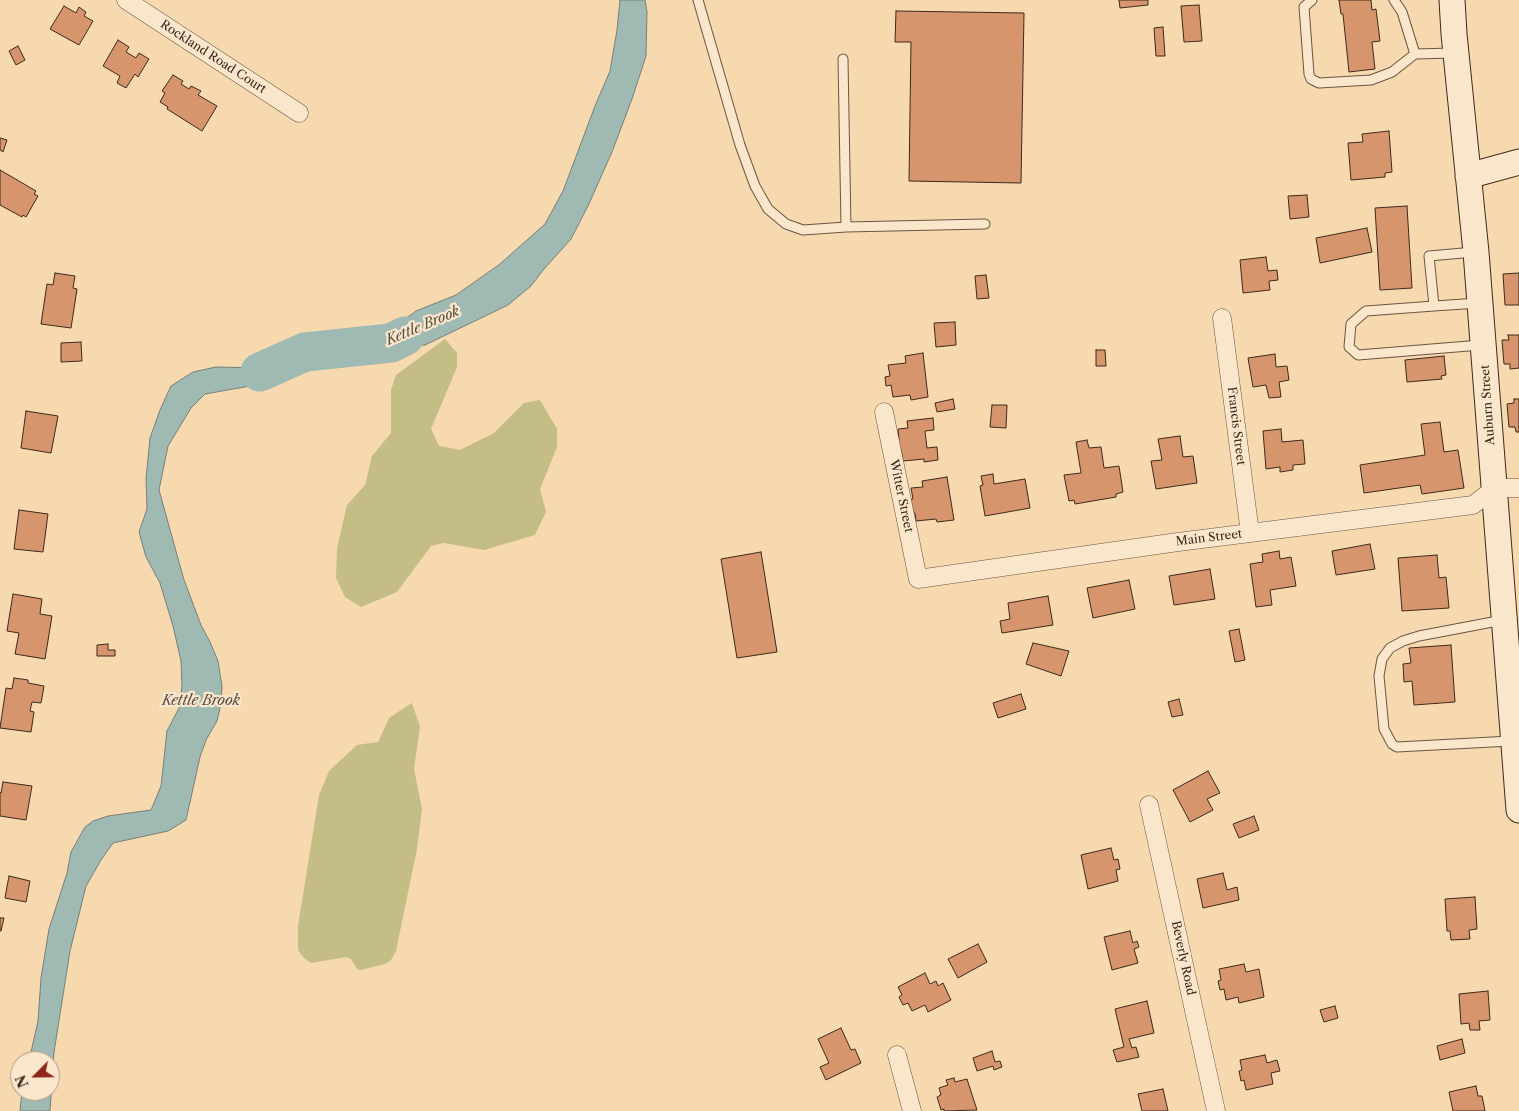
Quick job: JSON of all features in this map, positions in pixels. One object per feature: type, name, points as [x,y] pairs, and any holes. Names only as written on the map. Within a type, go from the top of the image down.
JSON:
[{"type":"main road","name":"Auburn Street","points":[[1452,0],[1484,345],[1519,810]]},
{"type":"main road","points":[[1468,176],[1519,162]]},
{"type":"street","name":"Rockland Road Court","points":[[126,0],[299,113]]},
{"type":"street","name":"Francis Street","points":[[1222,318],[1250,533]]},
{"type":"street","name":"Witter Street","points":[[884,412],[918,579]]},
{"type":"street","name":"Main Street","points":[[918,579],[1178,542],[1473,505],[1495,488]]},
{"type":"street","points":[[1495,488],[1519,488]]},
{"type":"street","name":"Beverly Road","points":[[1149,805],[1216,1111]]},
{"type":"street","points":[[897,1055],[912,1111]]},
{"type":"lane","points":[[698,0],[740,145],[755,186],[768,209],[786,224],[803,230],[846,227],[985,224]]},
{"type":"lane","points":[[1312,0],[1304,7],[1309,74],[1311,79],[1319,83],[1371,80],[1392,72],[1415,54],[1456,53]]},
{"type":"lane","points":[[1394,0],[1402,12],[1415,54]]},
{"type":"lane","points":[[843,59],[846,227]]},
{"type":"lane","points":[[1434,306],[1429,256],[1476,252]]},
{"type":"lane","points":[[1480,302],[1366,311],[1351,324],[1349,347],[1358,355],[1484,345]]},
{"type":"lane","points":[[1505,620],[1403,641],[1390,648],[1382,659],[1379,676],[1384,729],[1392,744],[1397,747],[1514,740]]},
{"type":"shaded area","points":[[445,339],[457,353],[457,367],[431,429],[439,446],[460,450],[494,433],[524,403],[540,400],[557,429],[557,447],[540,489],[546,512],[535,535],[484,550],[444,543],[431,546],[397,592],[361,607],[345,597],[336,578],[337,548],[347,505],[365,485],[372,456],[391,433],[391,390],[396,375]]},
{"type":"shaded area","points":[[412,703],[420,727],[414,769],[422,809],[417,849],[396,951],[391,960],[385,964],[361,970],[357,969],[351,959],[346,957],[311,963],[298,950],[298,926],[319,795],[329,771],[357,745],[378,742],[389,718]]},
{"type":"water","name":"Kettle Brook","points":[[620,0],[645,0],[647,12],[646,56],[612,152],[571,239],[531,286],[508,305],[425,345],[319,346],[256,385],[205,394],[191,408],[168,446],[159,490],[184,580],[201,625],[218,661],[222,686],[221,704],[217,721],[206,740],[200,757],[186,820],[168,831],[113,843],[86,886],[70,951],[54,1051],[31,1051],[38,1021],[41,978],[49,929],[67,873],[71,852],[85,827],[93,821],[108,816],[151,810],[161,786],[167,731],[179,708],[182,686],[181,661],[160,583],[146,557],[139,532],[147,509],[146,479],[150,438],[171,386],[193,372],[216,367],[262,368],[281,350],[315,334],[335,330],[393,328],[416,311],[456,295],[500,264],[545,224],[563,191],[610,71]]},
{"type":"water","name":"Kettle Brook","points":[[21,1101],[51,1101],[50,1111],[20,1111]]},
{"type":"building","points":[[1119,0],[1148,0],[1148,5],[1120,8]]},
{"type":"building","points":[[1339,0],[1371,0],[1372,10],[1376,9],[1380,41],[1372,42],[1375,69],[1349,72],[1343,14],[1341,14]]},
{"type":"building","points":[[1199,5],[1202,41],[1184,42],[1181,6]]},
{"type":"building","points":[[64,6],[76,13],[79,7],[86,12],[84,16],[93,21],[79,45],[50,29]]},
{"type":"building","points":[[896,11],[1024,13],[1021,183],[909,181],[911,42],[895,42]]},
{"type":"building","points":[[1163,27],[1165,56],[1156,56],[1154,28]]},
{"type":"building","points":[[118,40],[129,47],[126,52],[136,58],[139,53],[149,59],[138,77],[135,74],[126,88],[117,83],[120,76],[103,66]]},
{"type":"building","points":[[18,46],[25,60],[16,65],[9,51]]},
{"type":"building","points":[[173,75],[183,81],[181,84],[189,89],[191,86],[201,91],[198,95],[217,106],[202,131],[167,109],[168,107],[160,102],[165,93],[162,91]]},
{"type":"building","points":[[1389,131],[1392,172],[1385,173],[1385,177],[1351,180],[1348,143],[1363,142],[1362,134]]},
{"type":"building","points":[[0,138],[7,140],[3,152],[0,150]]},
{"type":"building","points":[[0,170],[36,191],[34,194],[38,196],[26,217],[23,215],[22,217],[0,205]]},
{"type":"building","points":[[1307,195],[1309,217],[1290,219],[1288,196]]},
{"type":"building","points":[[1407,206],[1412,288],[1380,290],[1375,208]]},
{"type":"building","points":[[1367,228],[1372,252],[1320,263],[1316,238]]},
{"type":"building","points":[[1266,257],[1268,271],[1277,270],[1278,280],[1269,281],[1270,290],[1243,293],[1240,260]]},
{"type":"building","points":[[55,273],[75,276],[73,288],[77,289],[71,328],[41,324],[47,284],[53,285]]},
{"type":"building","points":[[1519,273],[1519,305],[1505,305],[1503,274]]},
{"type":"building","points":[[986,275],[989,298],[977,299],[975,276]]},
{"type":"building","points":[[955,322],[956,345],[936,347],[934,323]]},
{"type":"building","points":[[1508,335],[1519,335],[1519,368],[1510,369],[1510,364],[1504,364],[1502,340],[1509,340]]},
{"type":"building","points":[[81,342],[82,361],[61,362],[61,343]]},
{"type":"building","points":[[1096,350],[1105,350],[1106,366],[1096,366]]},
{"type":"building","points":[[923,353],[928,397],[911,400],[910,395],[893,397],[891,385],[886,386],[885,377],[890,376],[888,365],[906,363],[905,356]]},
{"type":"building","points":[[1275,354],[1276,367],[1287,366],[1289,380],[1279,382],[1281,397],[1269,398],[1266,385],[1253,387],[1248,358]]},
{"type":"building","points":[[1444,356],[1446,375],[1441,376],[1442,379],[1407,382],[1405,360]]},
{"type":"building","points":[[953,399],[955,409],[937,412],[935,403]]},
{"type":"building","points":[[1514,399],[1519,399],[1519,432],[1516,432],[1515,427],[1509,427],[1507,404],[1514,403]]},
{"type":"building","points":[[992,405],[1007,405],[1006,428],[990,427]]},
{"type":"building","points":[[26,411],[58,416],[51,453],[21,448]]},
{"type":"building","points":[[933,418],[934,430],[925,431],[927,448],[937,447],[938,460],[924,462],[924,459],[903,461],[901,449],[897,450],[896,440],[899,440],[898,429],[908,428],[907,421]]},
{"type":"building","points":[[1440,422],[1444,452],[1458,450],[1464,488],[1422,494],[1420,485],[1364,493],[1360,465],[1425,455],[1421,424]]},
{"type":"building","points":[[1281,429],[1282,442],[1303,440],[1305,464],[1293,465],[1293,470],[1280,472],[1280,467],[1266,469],[1263,431]]},
{"type":"building","points":[[1180,436],[1183,457],[1193,456],[1197,483],[1156,489],[1151,461],[1162,460],[1158,439]]},
{"type":"building","points":[[1087,440],[1089,448],[1101,447],[1104,468],[1119,466],[1123,492],[1116,494],[1116,497],[1075,504],[1074,500],[1069,501],[1064,475],[1081,473],[1076,442]]},
{"type":"building","points":[[993,474],[994,484],[1025,479],[1030,508],[985,516],[980,486],[983,485],[981,476]]},
{"type":"building","points":[[947,477],[954,520],[937,522],[936,519],[916,521],[915,513],[909,513],[906,500],[913,499],[911,488],[923,487],[922,481]]},
{"type":"building","points":[[19,510],[48,514],[43,552],[14,549]]},
{"type":"building","points":[[1370,544],[1375,569],[1336,575],[1332,551]]},
{"type":"building","points":[[1279,551],[1280,559],[1291,557],[1296,586],[1270,590],[1272,605],[1256,607],[1250,564],[1263,562],[1262,554]]},
{"type":"building","points":[[761,552],[777,652],[737,658],[721,559]]},
{"type":"building","points":[[1437,555],[1439,578],[1446,577],[1449,608],[1402,611],[1398,558]]},
{"type":"building","points":[[1210,569],[1215,599],[1174,605],[1169,576]]},
{"type":"building","points":[[1129,580],[1135,609],[1093,618],[1087,588]]},
{"type":"building","points":[[13,594],[42,599],[40,614],[52,616],[45,659],[15,654],[19,633],[7,631]]},
{"type":"building","points":[[1048,596],[1053,625],[1002,633],[1000,621],[1010,619],[1008,603]]},
{"type":"building","points":[[1239,629],[1245,660],[1235,662],[1229,631]]},
{"type":"building","points":[[1033,643],[1069,651],[1061,676],[1026,664]]},
{"type":"building","points":[[108,644],[108,650],[115,650],[115,656],[97,656],[97,645]]},
{"type":"building","points":[[1451,645],[1455,702],[1414,705],[1412,681],[1404,682],[1403,664],[1411,663],[1409,648]]},
{"type":"building","points":[[14,678],[28,680],[28,683],[44,686],[41,703],[32,702],[30,711],[34,712],[31,732],[0,728],[6,688],[12,689]]},
{"type":"building","points":[[1021,694],[1026,709],[998,718],[993,703]]},
{"type":"building","points":[[1179,699],[1183,715],[1172,717],[1168,702]]},
{"type":"building","points":[[1208,771],[1220,793],[1207,799],[1213,810],[1190,822],[1173,790]]},
{"type":"building","points":[[3,782],[32,786],[26,820],[0,816],[0,792]]},
{"type":"building","points":[[1254,816],[1259,830],[1239,838],[1233,824]]},
{"type":"building","points":[[1111,848],[1114,860],[1118,859],[1120,869],[1116,870],[1118,881],[1088,889],[1081,855]]},
{"type":"building","points":[[1223,873],[1227,890],[1237,887],[1239,900],[1203,908],[1197,879]]},
{"type":"building","points":[[9,876],[30,881],[26,902],[5,898]]},
{"type":"building","points":[[1475,897],[1477,929],[1469,930],[1470,939],[1451,940],[1450,931],[1447,931],[1445,899]]},
{"type":"building","points":[[0,918],[4,918],[1,931],[0,931]]},
{"type":"building","points":[[1130,931],[1133,943],[1137,941],[1139,947],[1134,949],[1138,963],[1112,970],[1104,937]]},
{"type":"building","points":[[978,944],[987,962],[958,978],[948,959]]},
{"type":"building","points":[[1244,964],[1246,972],[1259,969],[1264,997],[1239,1003],[1238,997],[1226,1000],[1224,989],[1220,990],[1218,981],[1221,980],[1219,969]]},
{"type":"building","points":[[925,973],[930,984],[936,981],[938,986],[943,983],[951,1000],[928,1012],[925,1005],[912,1011],[908,1003],[903,1005],[899,997],[902,995],[898,987]]},
{"type":"building","points":[[1488,991],[1490,1020],[1479,1021],[1480,1030],[1470,1030],[1469,1023],[1461,1024],[1459,994]]},
{"type":"building","points":[[1147,1001],[1154,1033],[1129,1039],[1132,1048],[1136,1047],[1139,1057],[1117,1062],[1113,1050],[1124,1047],[1115,1009]]},
{"type":"building","points":[[1335,1006],[1338,1018],[1324,1022],[1320,1010]]},
{"type":"building","points":[[841,1028],[851,1050],[855,1049],[861,1063],[826,1080],[820,1067],[829,1063],[818,1039]]},
{"type":"building","points":[[1462,1039],[1465,1053],[1440,1060],[1437,1046]]},
{"type":"building","points":[[992,1051],[995,1062],[1000,1061],[1002,1067],[994,1070],[993,1066],[977,1071],[973,1058]]},
{"type":"building","points":[[1265,1055],[1267,1063],[1277,1060],[1280,1071],[1271,1073],[1273,1084],[1246,1090],[1244,1080],[1241,1081],[1239,1071],[1242,1070],[1240,1060]]},
{"type":"building","points":[[954,1078],[955,1082],[967,1079],[977,1110],[941,1110],[937,1097],[941,1095],[939,1088],[948,1085],[946,1080]]},
{"type":"building","points":[[1476,1086],[1478,1096],[1482,1096],[1485,1111],[1453,1111],[1449,1092]]},
{"type":"building","points":[[1163,1089],[1168,1111],[1142,1111],[1138,1094]]},
{"type":"waterway","name":"Kettle Brook","points":[[260,372],[305,352],[391,343],[405,336]]}]
